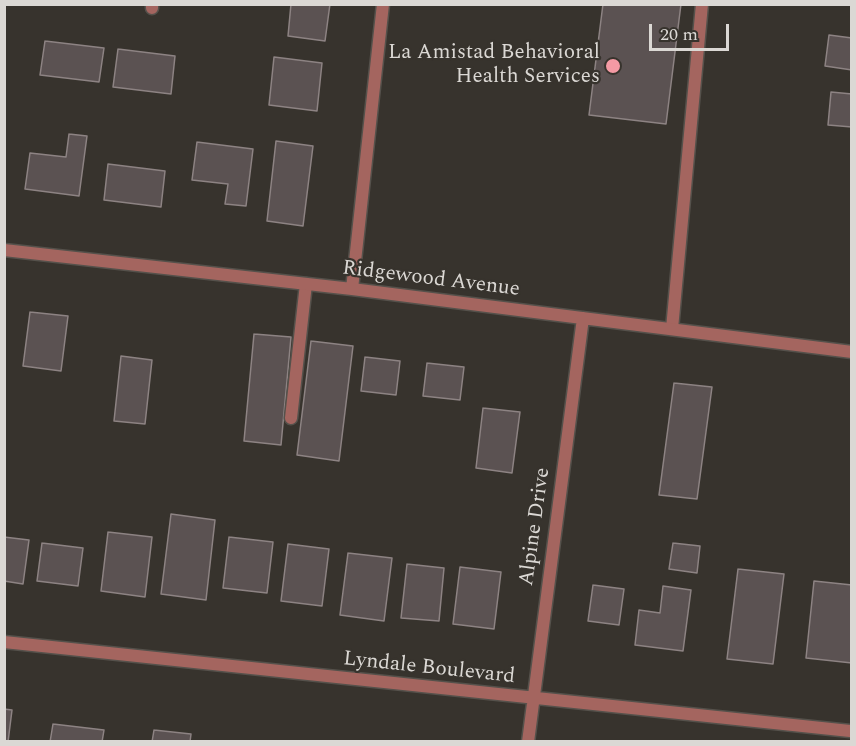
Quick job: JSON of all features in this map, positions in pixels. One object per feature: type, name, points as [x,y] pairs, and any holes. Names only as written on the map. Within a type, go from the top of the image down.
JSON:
[{"type":"street","points":[[352,290],[383,4]]},
{"type":"street","points":[[672,330],[702,4]]},
{"type":"street","name":"Ridgewood Avenue","points":[[4,250],[306,284],[852,352]]},
{"type":"street","points":[[291,418],[306,284]]},
{"type":"street","name":"Alpine Drive","points":[[528,741],[583,318]]},
{"type":"street","name":"Lyndale Boulevard","points":[[4,642],[850,731]]},
{"type":"building","points":[[291,4],[330,4],[325,41],[288,36]]},
{"type":"building","points":[[603,4],[681,4],[666,124],[589,115]]},
{"type":"building","points":[[829,35],[852,38],[852,70],[825,66]]},
{"type":"building","points":[[45,41],[104,48],[99,82],[40,75]]},
{"type":"building","points":[[118,49],[175,56],[171,94],[113,87]]},
{"type":"building","points":[[274,57],[322,63],[317,111],[269,105]]},
{"type":"building","points":[[831,92],[852,94],[852,127],[828,125]]},
{"type":"building","points":[[69,134],[87,136],[79,196],[25,189],[30,153],[66,157]]},
{"type":"building","points":[[276,141],[313,146],[303,226],[267,221]]},
{"type":"building","points":[[197,142],[253,149],[246,206],[225,204],[228,184],[192,180]]},
{"type":"building","points":[[108,164],[165,171],[161,207],[104,200]]},
{"type":"building","points":[[30,312],[68,316],[61,371],[23,366]]},
{"type":"building","points":[[254,334],[291,337],[281,445],[244,441]]},
{"type":"building","points":[[311,341],[353,346],[339,461],[297,455]]},
{"type":"building","points":[[121,356],[152,360],[145,424],[114,421]]},
{"type":"building","points":[[365,357],[400,361],[396,395],[361,391]]},
{"type":"building","points":[[427,363],[464,367],[460,400],[423,396]]},
{"type":"building","points":[[674,383],[712,387],[697,499],[659,495]]},
{"type":"building","points":[[483,408],[520,412],[512,473],[476,468]]},
{"type":"building","points":[[171,514],[215,520],[206,600],[161,594]]},
{"type":"building","points":[[108,532],[152,537],[145,597],[101,591]]},
{"type":"building","points":[[4,537],[29,540],[23,584],[4,581]]},
{"type":"building","points":[[229,537],[273,542],[267,593],[223,588]]},
{"type":"building","points":[[42,543],[83,548],[78,586],[37,581]]},
{"type":"building","points":[[673,543],[700,546],[697,573],[669,569]]},
{"type":"building","points":[[288,544],[329,549],[322,606],[281,601]]},
{"type":"building","points":[[348,553],[392,558],[384,621],[340,615]]},
{"type":"building","points":[[407,564],[444,568],[439,621],[401,618]]},
{"type":"building","points":[[460,567],[501,572],[494,629],[453,624]]},
{"type":"building","points":[[738,569],[784,574],[773,664],[727,659]]},
{"type":"building","points":[[814,581],[852,585],[852,663],[806,658]]},
{"type":"building","points":[[593,585],[624,589],[619,625],[588,621]]},
{"type":"building","points":[[663,586],[691,590],[683,651],[635,645],[639,610],[660,613]]},
{"type":"building","points":[[4,709],[12,710],[8,742],[4,742]]},
{"type":"building","points":[[53,724],[104,730],[102,742],[50,742]]},
{"type":"building","points":[[154,730],[191,734],[190,742],[152,742]]},
{"type":"place","name":"La Amistad Behavioral Health Services","points":[[613,66]]}]
